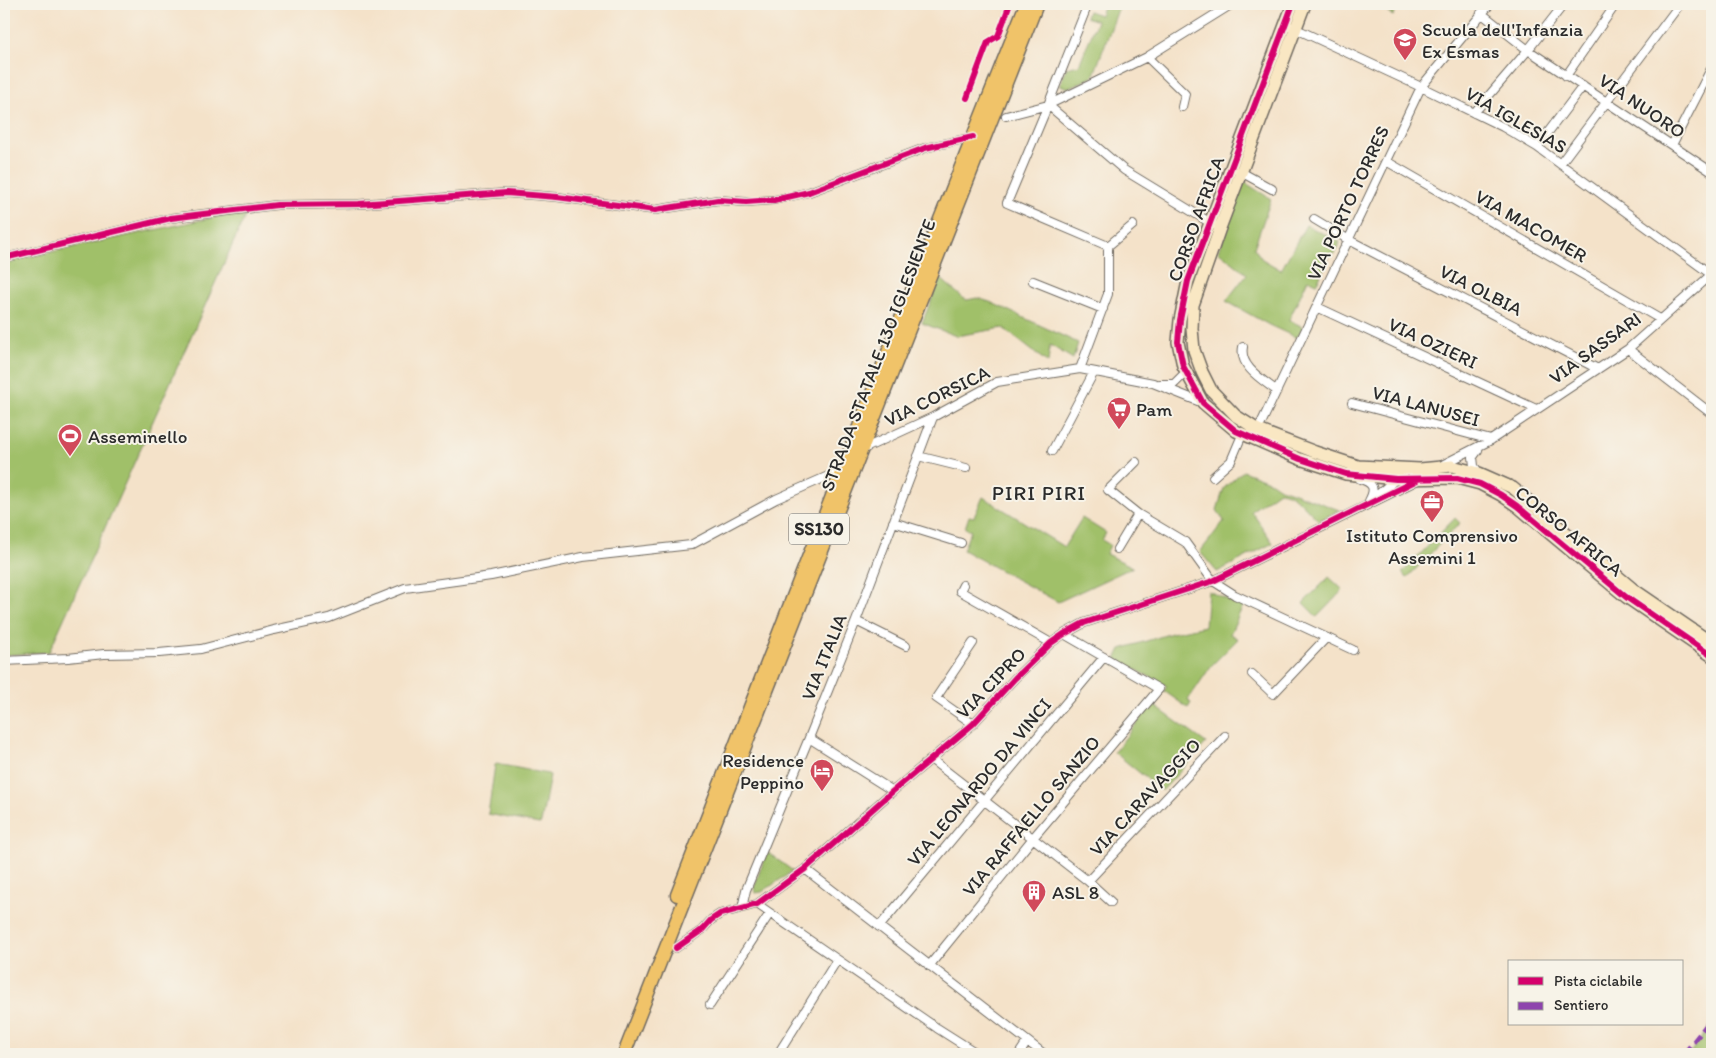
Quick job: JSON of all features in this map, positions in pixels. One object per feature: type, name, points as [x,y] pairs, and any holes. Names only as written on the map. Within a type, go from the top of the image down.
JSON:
[{"type":"main road","name":"STRADA STATALE 130 IGLESIENTE","points":[[615,1054],[1026,4]]},
{"type":"main road","name":"STRADA STATALE 130 IGLESIENTE","points":[[624,1054],[1037,4]]},
{"type":"street","points":[[1088,4],[1007,203],[1108,246]]},
{"type":"street","points":[[1006,116],[1048,105],[1147,56],[1232,4]]},
{"type":"street","name":"CORSO AFRICA","points":[[1291,26],[1293,4]]},
{"type":"street","name":"CORSO AFRICA","points":[[1305,4],[1291,26],[1214,226],[1188,281],[1178,342],[1184,366],[1203,403],[1242,435],[1300,460],[1346,474],[1396,479],[1424,475],[1440,466],[1456,467],[1479,473],[1512,488],[1633,589],[1712,643]]},
{"type":"street","name":"VIA PORTO TORRES","points":[[1258,430],[1421,87],[1490,4]]},
{"type":"street","points":[[1474,113],[1528,50],[1564,4]]},
{"type":"street","points":[[1566,76],[1616,4]]},
{"type":"street","points":[[1560,164],[1680,4]]},
{"type":"street","name":"VIA NUORO","points":[[1481,14],[1566,76],[1712,172]]},
{"type":"street","name":"VIA IGLESIAS","points":[[1291,26],[1474,113],[1537,147],[1712,275]]},
{"type":"street","points":[[1147,56],[1185,94],[1182,106]]},
{"type":"street","points":[[1672,145],[1712,67]]},
{"type":"street","points":[[1537,147],[1582,86]]},
{"type":"street","points":[[1048,105],[1124,170],[1214,226]]},
{"type":"street","points":[[4,258],[172,218],[277,205],[359,204],[506,193],[557,197],[654,210],[718,200],[746,202],[774,200],[809,192],[925,148],[973,137]]},
{"type":"street","name":"VIA MACOMER","points":[[1386,161],[1660,319]]},
{"type":"street","points":[[1236,169],[1272,189]]},
{"type":"street","name":"VIA OLBIA","points":[[1314,219],[1348,240],[1598,369]]},
{"type":"street","points":[[1080,369],[1108,294],[1108,246],[1133,225]]},
{"type":"street","name":"CORSO AFRICA","points":[[1214,226],[1193,305],[1192,329],[1196,356],[1210,388],[1236,416],[1258,430],[1306,449],[1358,466],[1457,478],[1480,484],[1501,495],[1626,596],[1712,656]]},
{"type":"street","name":"VIA SASSARI","points":[[1424,475],[1456,467],[1491,440],[1598,369],[1628,348],[1712,275]]},
{"type":"street","points":[[1032,281],[1103,309]]},
{"type":"street","name":"VIA OZIERI","points":[[1317,307],[1536,410]]},
{"type":"street","points":[[1243,347],[1242,354],[1245,362],[1258,377],[1277,390]]},
{"type":"street","points":[[1628,348],[1712,414]]},
{"type":"street","points":[[1174,384],[1184,374],[1184,366]]},
{"type":"street","name":"VIA CORSICA","points":[[861,450],[933,417],[997,382],[1080,369],[1153,383],[1203,403]]},
{"type":"street","points":[[1052,451],[1094,372]]},
{"type":"street","points":[[1153,383],[1192,383],[1210,388]]},
{"type":"street","name":"VIA LANUSEI","points":[[1352,403],[1491,440]]},
{"type":"street","name":"VIA ITALIA","points":[[742,908],[746,890],[856,621],[933,417]]},
{"type":"street","points":[[1213,477],[1231,461],[1242,435]]},
{"type":"street","name":"VIA SASSARI","points":[[1440,466],[1491,440]]},
{"type":"street","points":[[1478,450],[1473,457],[1474,466],[1479,473]]},
{"type":"street","points":[[918,456],[966,468]]},
{"type":"street","points":[[1136,462],[1108,490],[1138,514],[1186,542],[1213,581],[1235,596],[1353,650]]},
{"type":"street","points":[[1456,467],[1464,480]]},
{"type":"street","points":[[4,661],[104,654],[160,653],[200,649],[328,618],[405,588],[491,576],[583,557],[691,546],[776,499],[842,470]]},
{"type":"street","points":[[1346,474],[1369,482],[1373,488],[1367,505]]},
{"type":"street","name":"VIA CIPRO","points":[[676,948],[702,930],[720,914],[757,904],[805,869],[893,791],[973,724],[1015,678],[1051,643],[1064,634],[1084,623],[1213,581],[1424,475]]},
{"type":"street","name":"VIA CIPRO","points":[[1367,505],[1396,479]]},
{"type":"street","points":[[1117,549],[1138,514]]},
{"type":"street","points":[[893,522],[961,543]]},
{"type":"street","points":[[963,585],[960,591],[1051,643]]},
{"type":"street","points":[[856,621],[906,646]]},
{"type":"street","points":[[1064,634],[1104,657]]},
{"type":"street","points":[[1252,674],[1273,694],[1326,638]]},
{"type":"street","points":[[973,642],[936,698],[973,724]]},
{"type":"street","name":"VIA RAFFAELLO SANZIO","points":[[929,966],[1160,689],[1104,657]]},
{"type":"street","name":"VIA LEONARDO DA VINCI","points":[[878,927],[1104,657]]},
{"type":"street","name":"VIA CARAVAGGIO","points":[[1088,881],[1225,736]]},
{"type":"street","points":[[809,738],[893,791]]},
{"type":"street","points":[[932,760],[1034,838],[1111,902]]},
{"type":"street","points":[[805,869],[1044,1054]]},
{"type":"street","points":[[757,904],[937,1028],[978,1054]]},
{"type":"street","points":[[710,1006],[770,913]]},
{"type":"street","points":[[778,1054],[837,960]]},
{"type":"street","points":[[1019,1054],[1027,1042]]},
{"type":"green space","points":[[1104,4],[1120,4],[1093,77],[1068,88],[1060,85],[1066,68],[1079,65],[1097,21],[1086,17],[1088,11],[1100,15]]},
{"type":"green space","points":[[1382,4],[1402,4],[1393,16],[1380,7]]},
{"type":"green space","points":[[1244,182],[1271,199],[1254,248],[1262,259],[1281,270],[1306,225],[1340,242],[1334,254],[1331,253],[1317,283],[1308,279],[1289,320],[1303,327],[1297,338],[1226,301],[1247,274],[1218,251]]},
{"type":"green space","name":"Asseminello","points":[[248,210],[49,652],[4,655],[4,262]]},
{"type":"green space","points":[[940,278],[967,300],[977,298],[990,302],[1078,343],[1073,359],[1050,345],[1048,363],[1003,328],[956,336],[922,323]]},
{"type":"green space","points":[[1243,471],[1271,482],[1278,487],[1339,510],[1319,521],[1296,498],[1279,491],[1251,511],[1273,543],[1217,572],[1200,552],[1224,521],[1217,510],[1224,488]]},
{"type":"green space","points":[[983,497],[1064,547],[1082,518],[1106,533],[1102,540],[1110,545],[1106,554],[1133,567],[1058,602],[963,550],[971,530],[965,528],[969,516],[974,517]]},
{"type":"green space","points":[[1455,518],[1460,523],[1407,578],[1402,573]]},
{"type":"green space","points":[[1329,577],[1343,590],[1317,617],[1303,603]]},
{"type":"green space","points":[[1208,591],[1243,606],[1230,634],[1238,639],[1211,666],[1188,700],[1191,703],[1188,708],[1164,691],[1167,686],[1116,659],[1121,649],[1172,633],[1205,626]]},
{"type":"green space","points":[[1152,704],[1206,743],[1162,791],[1114,752]]},
{"type":"green space","points":[[495,765],[550,775],[541,823],[488,814]]},
{"type":"green space","points":[[767,852],[793,871],[762,892],[755,893],[754,887]]},
{"type":"green space","points":[[1712,1024],[1712,1054],[1689,1054]]},
{"type":"marked path","points":[[1684,1054],[1712,1018]]},
{"type":"cycle path","points":[[967,98],[988,42],[998,36],[1010,4]]},
{"type":"cycle path","points":[[1293,4],[1188,281],[1180,320],[1178,342],[1183,366],[1203,403],[1236,431],[1300,459],[1346,474],[1396,479],[1457,478],[1480,484],[1517,506],[1626,597],[1712,656]]},
{"type":"cycle path","points":[[4,258],[171,218],[277,205],[359,204],[506,193],[557,197],[655,210],[718,200],[746,202],[774,200],[809,192],[925,148],[973,137]]},
{"type":"cycle path","points":[[676,948],[702,930],[720,914],[757,904],[805,869],[893,791],[973,724],[1015,678],[1051,643],[1064,634],[1084,623],[1213,581],[1417,480]]},
{"type":"place","name":"Scuola dell'Infanzia Ex Esmas","points":[[1405,61]]},
{"type":"place","name":"Pam","points":[[1119,430]]},
{"type":"place","name":"Asseminello","points":[[70,457]]},
{"type":"place","name":"Istituto Comprensivo Assemini 1","points":[[1432,523]]},
{"type":"place","name":"Residence Peppino","points":[[822,792]]},
{"type":"place","name":"ASL 8","points":[[1034,913]]},
{"type":"district","name":"PIRI PIRI","points":[[1039,492]]}]
